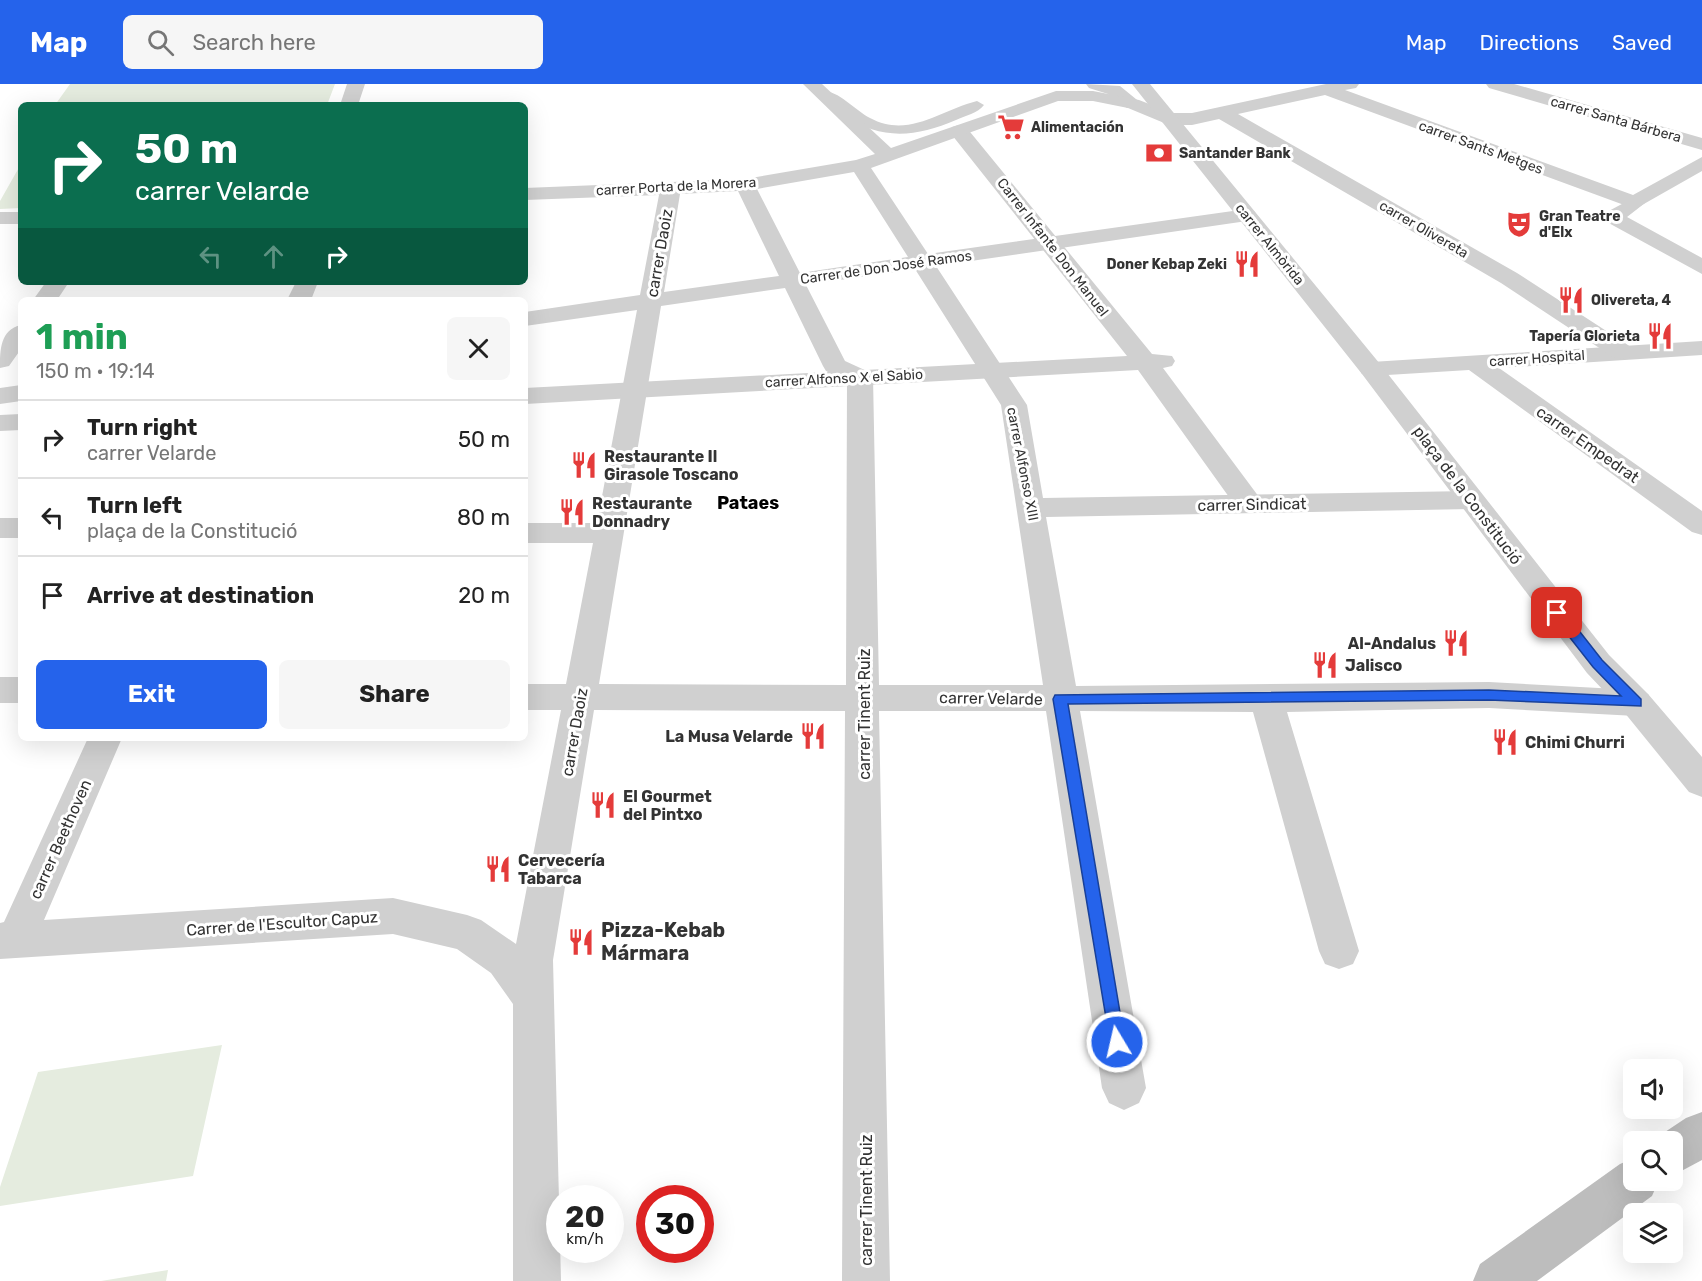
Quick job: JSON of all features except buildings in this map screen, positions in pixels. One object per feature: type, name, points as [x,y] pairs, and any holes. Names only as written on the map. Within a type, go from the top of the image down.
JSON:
[{"type":"main road","points":[[1683,1147],[1702,1134]]},
{"type":"main road","points":[[1497,1281],[1623,1189]]},
{"type":"street","points":[[350,102],[356,84]]},
{"type":"street","points":[[1095,84],[1114,90],[1133,104]]},
{"type":"street","name":"carrer Almòrida","points":[[1141,84],[1371,369]]},
{"type":"street","name":"carrer Santa Bárbera","points":[[1495,84],[1702,144]]},
{"type":"street","points":[[1169,119],[1192,119],[1343,86]]},
{"type":"street","name":"carrer Sants Metges","points":[[1343,86],[1635,203]]},
{"type":"street","points":[[816,88],[877,143],[888,157]]},
{"type":"street","name":"carrer Porta de la Morera","points":[[528,194],[744,185],[859,165],[888,157],[1056,96],[1093,96],[1133,104],[1169,119]]},
{"type":"street","name":"carrer Olivereta","points":[[1222,113],[1509,278],[1622,352]]},
{"type":"street","name":"Carrer Infante Don Manuel","points":[[959,131],[1048,244],[1154,362],[1249,504]]},
{"type":"street","points":[[1702,163],[1612,217],[1702,267]]},
{"type":"street","name":"carrer Alfonso XIII","points":[[859,165],[1014,405],[1124,1088]]},
{"type":"street","points":[[744,185],[835,366],[860,377]]},
{"type":"street","name":"carrer Daoiz","points":[[537,1281],[533,960],[671,187]]},
{"type":"street","name":"Carrer de Don José Ramos","points":[[528,320],[1247,215]]},
{"type":"street","points":[[0,218],[18,218]]},
{"type":"street","points":[[0,361],[18,336]]},
{"type":"street","name":"carrer Hospital","points":[[1371,369],[1702,348]]},
{"type":"street","name":"carrer Alfonso X el Sabio","points":[[528,396],[1154,362]]},
{"type":"street","name":"carrer Empedrat","points":[[1474,362],[1702,525]]},
{"type":"street","name":"plaça de la Constitució","points":[[1371,369],[1598,664],[1636,703],[1702,782]]},
{"type":"street","name":"carrer Tinent Ruiz","points":[[860,377],[864,697],[866,1281]]},
{"type":"street","points":[[0,396],[18,393]]},
{"type":"street","points":[[0,423],[18,422]]},
{"type":"street","name":"carrer Sindicat","points":[[1032,508],[1471,500]]},
{"type":"street","points":[[0,528],[18,528]]},
{"type":"street","points":[[528,533],[609,533]]},
{"type":"street","points":[[0,690],[18,690]]},
{"type":"street","name":"carrer Velarde","points":[[528,697],[1266,699],[1489,695],[1636,703]]},
{"type":"street","points":[[1266,699],[1339,951]]},
{"type":"street","name":"carrer Beethoven","points":[[8,941],[104,741]]},
{"type":"street","name":"Carrer de l'Escultor Capuz","points":[[8,941],[393,916],[467,933],[505,960],[534,999]]},
{"type":"lane","points":[[816,88],[870,124],[888,130],[929,124],[977,105]]},
{"type":"shaded area","points":[[70,84],[335,84],[328,102],[57,102]]},
{"type":"shaded area","points":[[18,169],[18,208],[0,209],[0,201]]},
{"type":"shaded area","points":[[222,1045],[193,1176],[0,1206],[0,1187],[38,1072]]},
{"type":"shaded area","points":[[168,1270],[166,1281],[101,1281]]},
{"type":"place","name":"Alimentación","points":[[1011,127]]},
{"type":"place","name":"Santander Bank","points":[[1159,153]]},
{"type":"place","name":"Gran Teatre d'Elx","points":[[1519,224]]},
{"type":"place","name":"Doner Kebap Zeki","points":[[1247,264]]},
{"type":"place","name":"Olivereta, 4","points":[[1571,300]]},
{"type":"place","name":"Tapería Glorieta","points":[[1660,336]]},
{"type":"place","name":"Restaurante Il Girasole Toscano","points":[[584,465]]},
{"type":"place","name":"Restaurante Donnadry","points":[[572,512]]},
{"type":"place","name":"Al-Andalus","points":[[1456,643]]},
{"type":"place","name":"Jalisco","points":[[1325,665]]},
{"type":"place","name":"La Musa Velarde","points":[[813,736]]},
{"type":"place","name":"Chimi Churri","points":[[1505,742]]},
{"type":"place","name":"El Gourmet del Pintxo","points":[[603,805]]},
{"type":"place","name":"Cervecería Tabarca","points":[[498,869]]},
{"type":"place","name":"Pizza-Kebab Mármara","points":[[581,942]]},
{"type":"district","name":"Pataes","points":[[748,503]]},
{"type":"route","points":[[1117,1042],[1060,699],[1266,699],[1489,695],[1636,703],[1598,664],[1557,613]]}]
